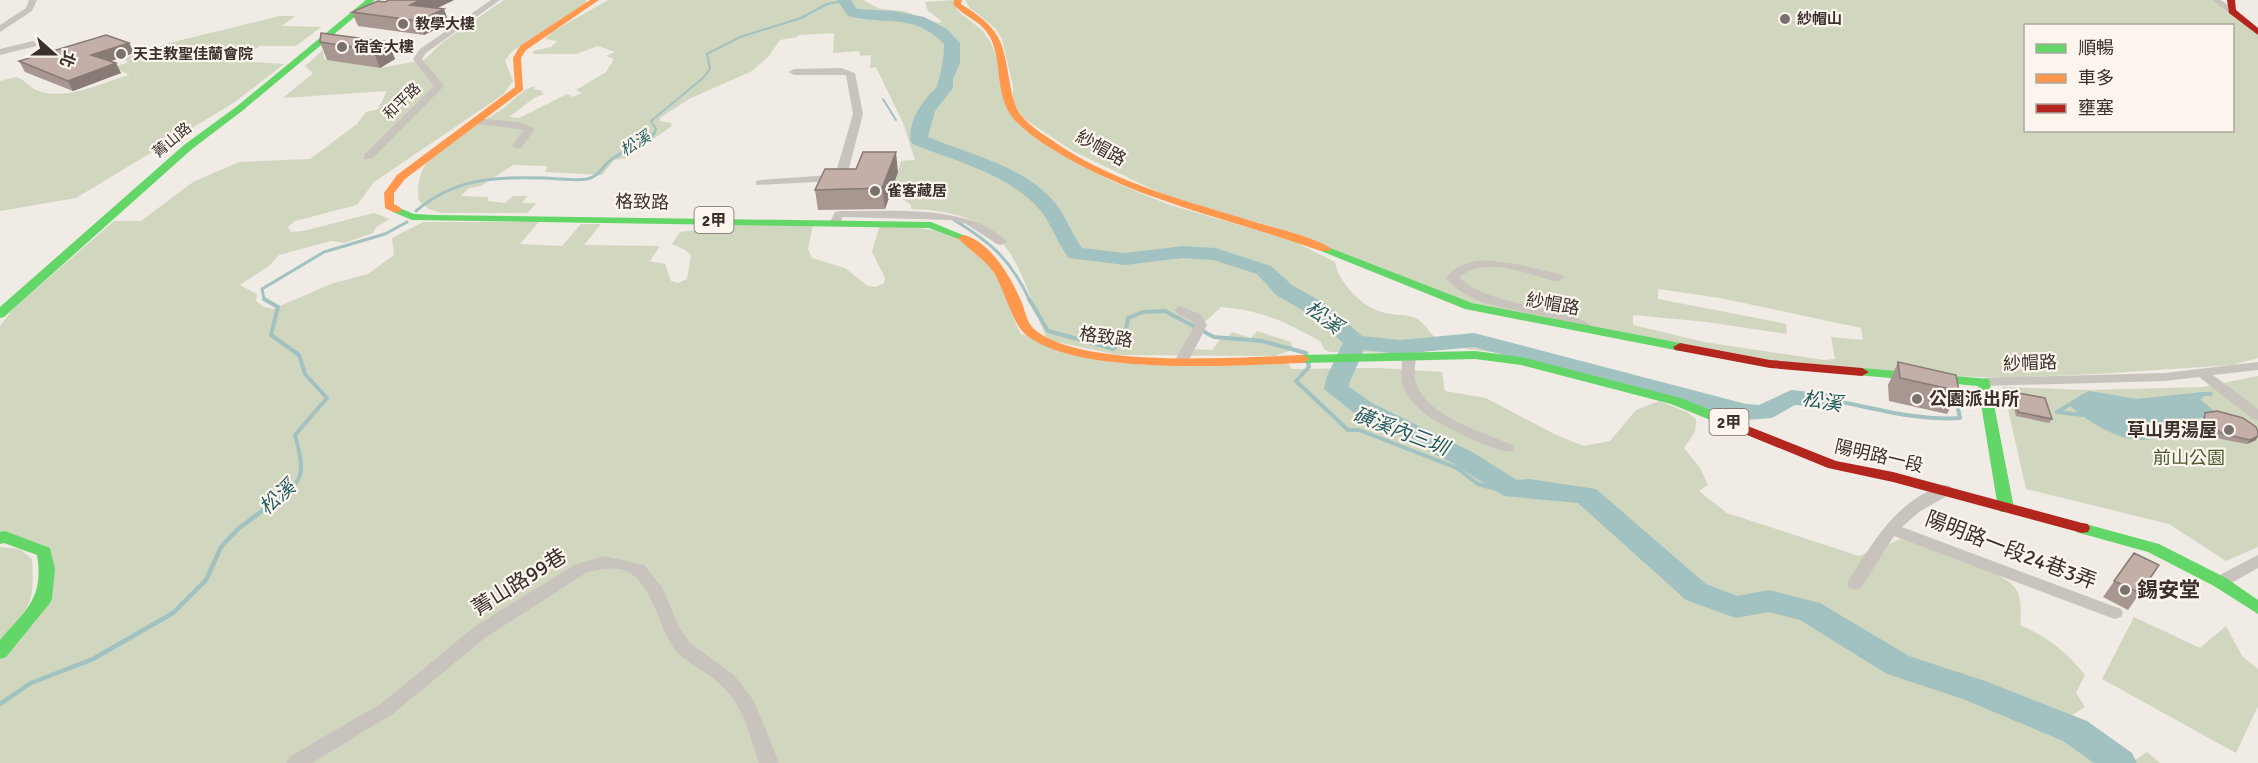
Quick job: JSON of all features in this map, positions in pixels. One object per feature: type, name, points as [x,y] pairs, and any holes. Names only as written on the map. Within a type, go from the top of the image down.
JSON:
[{"type":"street","points":[[0,29],[28,9],[33,0]]},
{"type":"street","name":"菁山路","points":[[0,314],[188,147],[248,102],[371,0]]},
{"type":"street","name":"和平路","points":[[368,157],[439,86],[417,59],[423,51],[496,0]]},
{"type":"street","name":"格致路","points":[[595,0],[523,48],[518,53],[515,65],[521,77],[520,88],[401,177],[391,188],[387,198],[389,206],[412,217],[435,218],[836,222],[876,218],[931,225],[972,241],[994,263],[1004,277],[1026,329],[1040,341],[1095,356],[1182,360],[1403,359]]},
{"type":"street","name":"紗帽路","points":[[958,0],[961,8],[992,32],[1004,58],[1007,96],[1012,111],[1019,120],[1039,135],[1148,193],[1290,236],[1422,291],[1460,303],[1770,364],[1984,382],[2165,377],[2258,366]]},
{"type":"street","points":[[2216,0],[2231,5],[2258,32]]},
{"type":"street","points":[[0,52],[33,44]]},
{"type":"street","points":[[760,183],[834,178],[844,168],[858,114],[850,73],[841,71],[794,72]]},
{"type":"street","points":[[477,121],[519,125],[530,129],[517,146]]},
{"type":"street","points":[[876,218],[951,217],[970,222],[1001,242]]},
{"type":"street","points":[[1558,278],[1491,263],[1472,264],[1456,272],[1452,278],[1459,286],[1490,300],[1556,315],[1590,328]]},
{"type":"street","points":[[1180,310],[1196,317],[1201,325],[1182,360]]},
{"type":"street","name":"陽明路一段","points":[[1403,359],[1449,355],[1496,356],[1676,401],[1833,465],[1945,490],[2153,548],[2220,582],[2258,608]]},
{"type":"street","points":[[1403,359],[1409,384],[1420,404],[1436,417],[1507,448]]},
{"type":"street","points":[[2202,373],[2258,416]]},
{"type":"street","points":[[1984,382],[2006,508]]},
{"type":"street","points":[[1855,585],[1895,522],[1924,500],[1945,490]]},
{"type":"street","name":"陽明路一段24巷3弄","points":[[1891,529],[2115,613]]},
{"type":"street","points":[[0,538],[5,537],[44,552],[46,569],[44,599],[0,652]]},
{"type":"street","points":[[2220,582],[2258,561]]},
{"type":"street","name":"菁山路99巷","points":[[296,763],[388,708],[480,632],[580,569],[604,562],[638,569],[656,591],[673,632],[684,648],[728,680],[748,706],[769,763]]},
{"type":"green space","points":[[504,0],[587,0],[586,3],[511,52],[505,61],[513,81],[504,94],[374,182],[357,205],[295,221],[288,227],[291,232],[303,231],[374,213],[390,219],[376,227],[373,233],[344,243],[331,241],[279,255],[270,265],[240,285],[257,294],[256,301],[264,307],[273,309],[331,284],[368,274],[394,255],[392,238],[423,222],[539,222],[520,244],[562,246],[581,224],[601,224],[584,245],[660,246],[650,261],[665,264],[671,281],[678,283],[687,279],[691,255],[672,244],[680,232],[705,229],[721,224],[813,224],[808,249],[812,258],[845,268],[868,286],[876,287],[884,283],[885,278],[872,252],[880,224],[939,231],[968,244],[992,271],[1006,297],[1021,334],[1139,365],[1288,363],[1292,369],[1379,368],[1442,372],[1445,391],[1486,398],[1556,435],[1584,446],[1610,441],[1636,410],[1659,401],[1687,412],[1696,419],[1695,432],[1684,448],[1700,468],[1708,485],[1699,491],[1727,513],[1859,556],[1901,539],[1981,567],[2008,581],[2016,589],[2019,597],[2020,625],[2056,646],[2085,675],[2076,693],[2085,707],[2072,715],[2133,761],[2147,752],[2160,763],[0,763],[0,660],[52,597],[49,550],[0,536],[0,326],[13,309],[114,221],[141,221],[193,182],[239,162],[310,159],[357,124],[366,112],[378,109],[387,91],[283,98],[313,73],[305,66],[323,50],[324,59],[380,68],[424,60],[443,42]]},
{"type":"green space","points":[[608,0],[863,0],[880,9],[903,11],[939,23],[942,21],[928,11],[925,2],[953,0],[957,10],[983,31],[991,43],[1002,71],[1016,120],[1027,132],[1109,180],[1167,204],[1293,241],[1335,262],[1341,279],[1353,294],[1368,306],[1385,313],[1417,319],[1436,338],[1461,337],[1497,353],[1462,348],[1397,353],[1330,352],[1324,349],[1320,341],[1284,323],[1261,314],[1221,307],[1205,322],[1192,349],[1212,350],[1222,337],[1228,337],[1232,332],[1251,338],[1257,331],[1291,342],[1293,350],[1275,356],[1118,355],[1047,340],[1017,265],[1005,246],[990,231],[970,220],[945,212],[911,209],[911,205],[895,194],[898,183],[895,182],[901,161],[915,160],[903,123],[876,67],[870,68],[871,55],[860,56],[859,51],[833,53],[834,33],[799,35],[780,40],[768,57],[752,71],[689,99],[660,118],[660,121],[671,123],[672,126],[626,158],[614,160],[602,175],[545,172],[548,166],[513,165],[481,186],[469,188],[461,196],[488,197],[488,201],[505,203],[513,196],[527,196],[522,203],[536,203],[528,213],[441,213],[429,209],[419,201],[420,177],[429,161],[447,145],[501,110],[521,93],[535,86],[534,90],[540,90],[544,94],[534,98],[509,117],[519,118],[567,94],[573,97],[582,93],[576,90],[606,72],[614,59],[606,56],[615,52],[598,46],[576,54],[534,54],[533,51],[551,47],[557,41],[545,39],[552,32]]},
{"type":"green space","points":[[965,0],[2216,0],[2258,35],[2258,358],[2232,365],[2097,374],[2005,378],[1953,376],[1769,362],[1491,309],[1387,274],[1278,228],[1193,205],[1156,191],[1073,151],[1023,118],[1013,101],[1013,86],[1002,39],[995,28],[970,8]],"holes":[[[1658,289],[1720,298],[1861,328],[1863,340],[1831,337],[1835,359],[1824,360],[1704,342],[1633,325],[1633,315],[1707,322],[1787,334],[1786,324],[1658,299]]]},
{"type":"green space","points":[[279,16],[295,16],[282,26],[321,27],[296,46],[260,46],[238,61],[284,64],[235,102],[76,198],[0,211],[0,81],[16,77],[36,90],[47,93],[71,93],[129,75],[114,67],[129,62],[122,59],[169,43]]},
{"type":"green space","name":"前山公園","points":[[2258,376],[2258,547],[2226,561],[2169,524],[2026,489],[2003,387],[2087,390],[2203,387]]},
{"type":"green space","points":[[0,547],[20,549],[32,559],[33,575],[31,596],[24,612],[0,640]]},
{"type":"green space","points":[[2134,617],[2200,648],[2226,626],[2242,656],[2258,669],[2258,706],[2236,753],[2102,679]]},
{"type":"water","points":[[2082,394],[2128,401],[2198,397],[2215,412],[2212,416],[2194,419],[2194,422],[2182,424],[2153,439],[2140,440],[2114,434],[2090,421],[2070,406]]},
{"type":"building","points":[[420,0],[410,5],[444,9],[419,21],[352,12],[378,1]]},
{"type":"building","points":[[321,33],[388,42],[373,50],[320,42]]},
{"type":"building","points":[[106,35],[129,43],[91,55],[116,63],[68,81],[19,61]]},
{"type":"building","points":[[863,152],[896,152],[882,188],[815,190],[825,169],[856,169]]},
{"type":"building","points":[[1898,362],[1956,375],[1959,391],[1900,378]]},
{"type":"building","points":[[2013,392],[2045,398],[2052,419],[2018,412]]},
{"type":"building","name":"草山男湯屋","points":[[2217,411],[2243,418],[2256,427],[2258,436],[2250,440],[2223,434],[2204,421],[2205,413]]},
{"type":"building","points":[[2134,553],[2159,565],[2140,593],[2114,581]]},
{"type":"waterway","name":"松溪","points":[[844,0],[853,13],[918,20],[941,32],[952,43],[952,63],[945,79],[945,88],[926,111],[920,125],[919,140],[988,167],[1035,194],[1048,207],[1076,254],[1125,259],[1183,252],[1215,254],[1264,270],[1284,290],[1319,310],[1355,342]]},
{"type":"waterway","name":"松溪","points":[[654,133],[656,129],[651,121],[703,78],[710,69],[707,54],[740,37],[801,18],[827,4],[844,1]]},
{"type":"waterway","points":[[883,99],[896,120]]},
{"type":"waterway","name":"松溪","points":[[416,211],[446,191],[477,181],[510,178],[587,179],[599,172],[611,160],[641,144],[654,133]]},
{"type":"waterway","name":"磺溪內三圳","points":[[954,220],[990,245],[1008,263],[1029,299]]},
{"type":"waterway","name":"松溪","points":[[264,299],[262,289],[324,252],[385,234],[407,222]]},
{"type":"waterway","name":"松溪","points":[[264,299],[278,307],[271,335],[299,355],[305,374],[327,398],[295,435],[301,461],[299,478],[288,491],[267,507]]},
{"type":"waterway","name":"磺溪內三圳","points":[[1029,299],[1048,331],[1114,349],[1126,331],[1128,318],[1143,312],[1165,311],[1214,337],[1262,341],[1306,353],[1309,367],[1296,381],[1348,430],[1359,430],[1457,468],[1478,484],[1507,492],[1513,490]]},
{"type":"waterway","name":"松溪","points":[[1355,342],[1400,347],[1474,340],[1746,412],[1763,413],[1791,397],[1831,400]]},
{"type":"waterway","points":[[1355,342],[1341,370],[1336,389],[1363,408],[1463,458],[1513,490],[1529,488],[1586,495],[1696,592],[1736,607],[1769,601],[1809,611],[1898,665],[1974,690],[2075,731],[2120,763]]},
{"type":"waterway","name":"松溪","points":[[2083,415],[2057,412],[2089,393],[2137,401],[2203,394]]},
{"type":"waterway","name":"松溪","points":[[2198,400],[2203,394]]},
{"type":"waterway","name":"松溪","points":[[2203,394],[2211,394]]},
{"type":"waterway","name":"松溪","points":[[1831,400],[1911,416],[1960,418],[1956,399],[1973,398]]},
{"type":"waterway","name":"松溪","points":[[0,704],[31,683],[93,659],[173,613],[206,580],[221,547],[239,528],[269,506]]},
{"type":"traffic: fast","points":[[0,314],[188,147],[239,109],[371,0]]},
{"type":"traffic: fast","points":[[397,210],[412,217],[435,218],[931,225],[964,238]]},
{"type":"traffic: fast","points":[[1325,249],[1469,306],[1680,347]]},
{"type":"traffic: fast","points":[[1303,359],[1475,355],[1521,361],[1676,401],[1735,425]]},
{"type":"traffic: fast","points":[[1862,372],[1984,382],[2006,508]]},
{"type":"traffic: fast","points":[[2082,528],[2153,548],[2220,582],[2258,608]]},
{"type":"traffic: fast","points":[[0,538],[5,537],[44,552],[47,569],[44,599],[0,652]]},
{"type":"traffic: slow","points":[[397,210],[389,206],[389,193],[401,177],[520,88],[517,58],[523,48],[595,0]]},
{"type":"traffic: slow","points":[[958,0],[957,4],[961,8],[983,22],[993,34],[1001,56],[1010,104],[1015,114],[1023,123],[1056,148],[1092,168],[1129,184],[1325,249]]},
{"type":"traffic: slow","points":[[964,238],[981,251],[999,273],[1027,330],[1046,343],[1077,352],[1157,361],[1303,359]]},
{"type":"traffic: jam","points":[[2231,0],[2232,11],[2258,32]]},
{"type":"traffic: jam","points":[[1680,347],[1770,364],[1862,372]]},
{"type":"traffic: jam","points":[[1735,425],[1833,465],[1893,477],[2082,528]]},
{"type":"place","name":"紗帽山","points":[[1785,19]]},
{"type":"place","name":"教學大樓","points":[[403,24]]},
{"type":"place","name":"宿舍大樓","points":[[342,47]]},
{"type":"place","name":"天主教聖佳蘭會院","points":[[121,54]]},
{"type":"place","name":"雀客藏居","points":[[875,191]]},
{"type":"place","name":"公園派出所","points":[[1917,399]]},
{"type":"place","name":"草山男湯屋","points":[[2229,430]]},
{"type":"place","name":"錫安堂","points":[[2125,590]]}]
